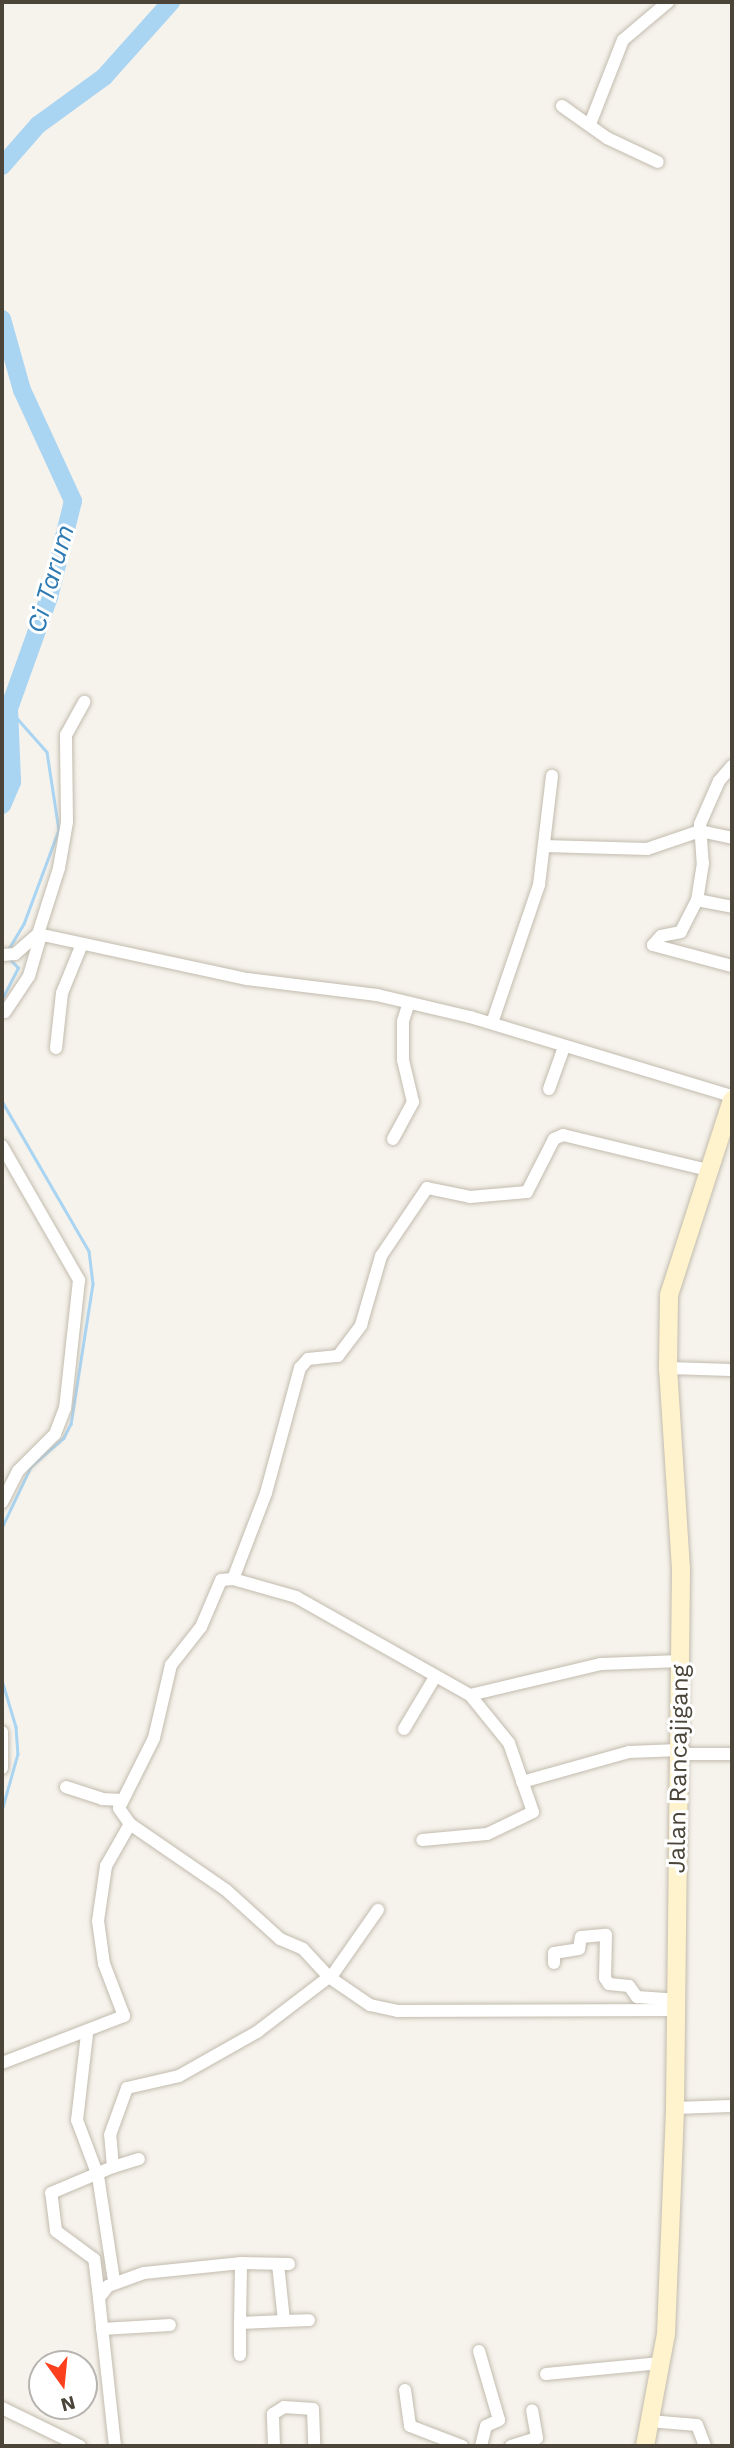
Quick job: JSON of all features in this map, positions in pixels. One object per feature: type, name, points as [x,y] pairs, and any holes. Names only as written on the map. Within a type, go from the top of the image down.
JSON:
[{"type":"main road","name":"Jalan Rancajigang","points":[[645,2446],[660,2363],[671,2254],[675,2108],[681,1661],[679,1492],[668,1368],[670,1281],[732,1098]]},
{"type":"street","points":[[590,124],[623,40],[668,2]]},
{"type":"street","points":[[562,106],[607,138],[658,162]]},
{"type":"street","points":[[5,1012],[29,976],[59,868],[67,822],[66,735],[84,702]]},
{"type":"street","points":[[732,766],[719,781],[700,831],[704,863],[697,900],[681,932],[661,936],[653,946],[732,966]]},
{"type":"street","points":[[492,1023],[539,885],[552,776]]},
{"type":"street","points":[[544,846],[647,849],[700,831],[732,838]]},
{"type":"street","points":[[697,900],[732,907]]},
{"type":"street","points":[[39,934],[247,979],[409,1003],[492,1023],[732,1098]]},
{"type":"street","points":[[2,955],[15,954],[39,934]]},
{"type":"street","points":[[56,1048],[62,993],[82,944]]},
{"type":"street","points":[[393,1139],[413,1102],[403,1060],[403,1021],[409,1003]]},
{"type":"street","points":[[549,1089],[564,1046]]},
{"type":"street","points":[[233,1579],[266,1493],[300,1368],[308,1359],[338,1356],[361,1325],[381,1256],[427,1188],[470,1197],[527,1192],[554,1139],[563,1135],[708,1170]]},
{"type":"street","points":[[2,1146],[79,1280],[65,1408],[55,1434],[18,1471],[2,1502]]},
{"type":"street","points":[[668,1368],[732,1370]]},
{"type":"street","points":[[422,1840],[487,1834],[528,1817],[534,1809],[509,1743],[470,1695],[296,1597],[233,1579],[221,1580],[201,1627],[171,1665],[154,1738],[122,1800],[120,1813],[130,1824],[226,1890],[283,1942],[303,1949],[330,1977],[370,2005],[398,2011],[676,2005]]},
{"type":"street","points":[[470,1695],[601,1664],[681,1661]]},
{"type":"street","points":[[404,1729],[435,1677]]},
{"type":"street","points":[[2,1732],[2,1768]]},
{"type":"street","points":[[522,1782],[629,1752],[732,1754]]},
{"type":"street","points":[[66,1787],[102,1799],[122,1800]]},
{"type":"street","points":[[2,2063],[87,2034],[125,2015],[104,1964],[98,1921],[106,1866],[130,1824]]},
{"type":"street","points":[[113,2167],[110,2135],[127,2088],[179,2076],[257,2032],[330,1977],[378,1909]]},
{"type":"street","points":[[554,1963],[554,1953],[579,1949],[581,1937],[606,1935],[609,1984],[629,1986],[637,1997],[676,2005]]},
{"type":"street","points":[[87,2034],[77,2120],[99,2176],[114,2281]]},
{"type":"street","points":[[675,2108],[732,2106]]},
{"type":"street","points":[[115,2446],[94,2258],[56,2231],[50,2201],[54,2190],[139,2160]]},
{"type":"street","points":[[99,2298],[114,2281],[144,2273],[242,2263],[284,2264],[284,2321]]},
{"type":"street","points":[[240,2355],[242,2263]]},
{"type":"street","points":[[240,2323],[309,2320]]},
{"type":"street","points":[[102,2329],[170,2325]]},
{"type":"street","points":[[479,2351],[499,2420],[486,2426],[481,2446],[489,2446]]},
{"type":"street","points":[[546,2374],[660,2363]]},
{"type":"street","points":[[405,2389],[410,2427],[462,2446]]},
{"type":"street","points":[[274,2446],[273,2414],[284,2407],[313,2409],[314,2446]]},
{"type":"street","points":[[2,2408],[80,2446]]},
{"type":"street","points":[[511,2446],[537,2438],[532,2410]]},
{"type":"street","points":[[649,2421],[697,2425],[705,2446]]},
{"type":"waterway","name":"Ci Tarum","points":[[2,166],[38,125],[104,77],[171,2]]},
{"type":"waterway","name":"Ci Tarum","points":[[2,319],[22,390],[73,501],[49,597],[9,709],[12,782],[2,805]]},
{"type":"waterway","points":[[2,721],[9,709],[47,752],[59,830],[24,924],[9,949]]},
{"type":"waterway","points":[[2,999],[18,968],[9,959]]},
{"type":"waterway","points":[[2,1101],[89,1251],[93,1284],[71,1424],[64,1438],[31,1467],[2,1528]]},
{"type":"waterway","points":[[2,1680],[16,1727],[18,1754],[2,1811]]}]
